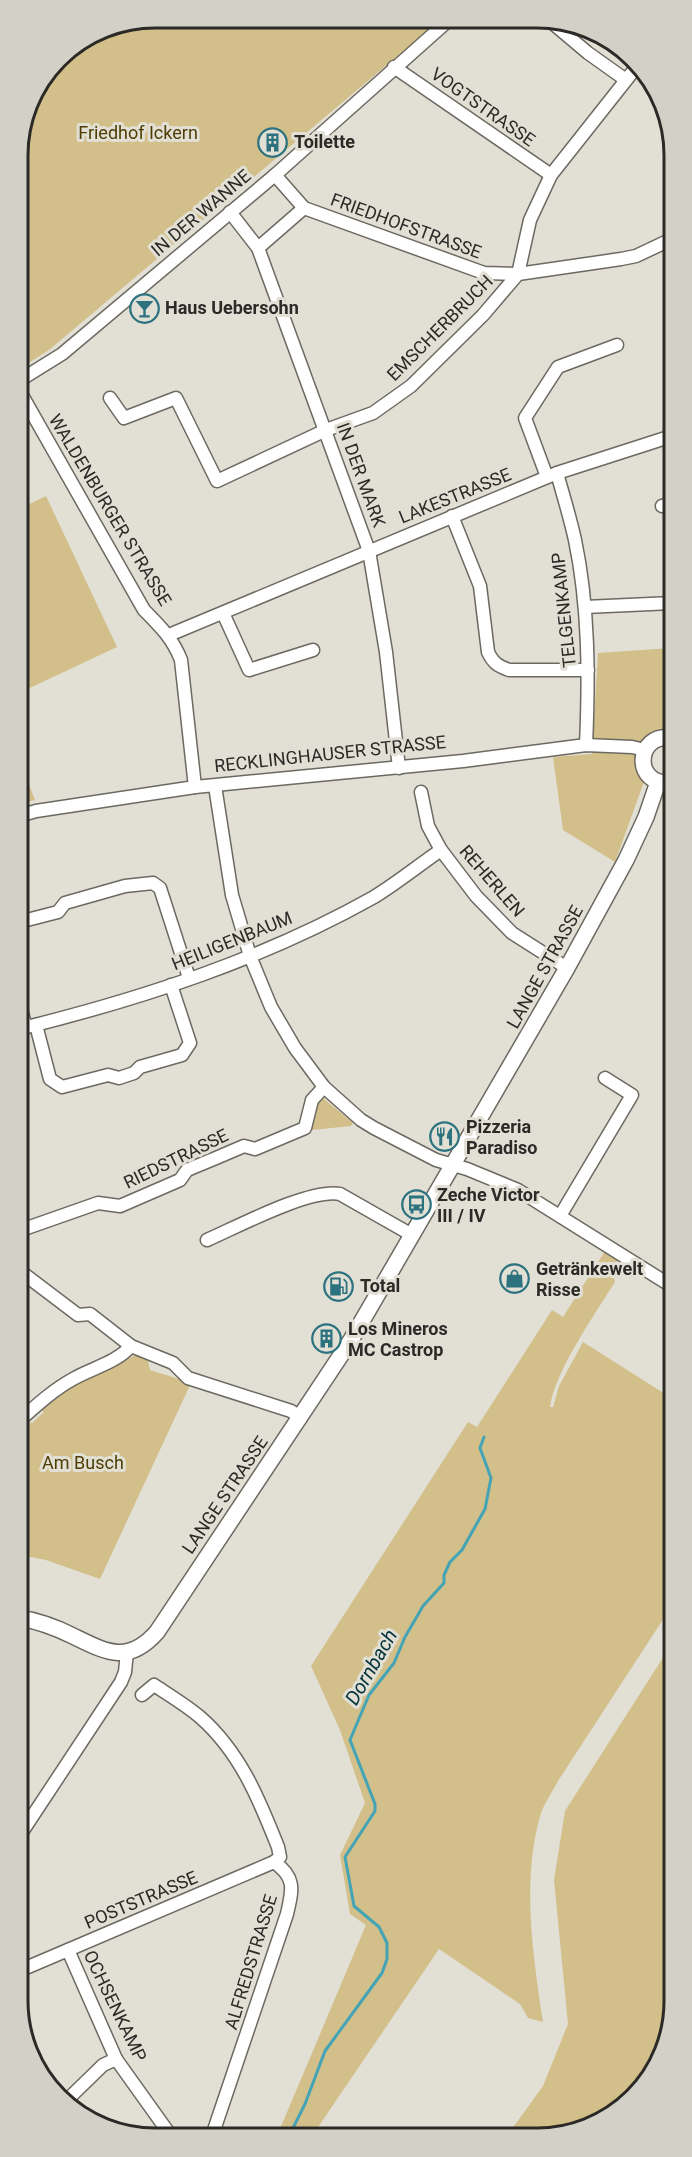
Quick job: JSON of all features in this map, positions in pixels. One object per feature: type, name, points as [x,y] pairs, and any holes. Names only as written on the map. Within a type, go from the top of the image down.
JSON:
[{"type":"main road","points":[[664,738],[654,741],[645,750],[643,763],[648,774],[664,781]]},
{"type":"main road","name":"LANGE STRASSE","points":[[127,1652],[139,1647],[157,1632],[351,1340],[510,1070],[626,860],[664,784]]},
{"type":"main road","points":[[28,1621],[72,1635],[101,1650],[114,1653],[127,1652]]},
{"type":"street","name":"IN DER WANNE","points":[[29,375],[62,354],[275,174],[439,28]]},
{"type":"street","points":[[562,31],[626,80]]},
{"type":"street","name":"VOGTSTRASSE","points":[[394,67],[551,175]]},
{"type":"street","name":"EMSCHERBRUCH","points":[[110,398],[124,418],[176,398],[217,481],[326,430],[373,413],[411,386],[483,315],[518,274],[530,220],[551,175],[632,73]]},
{"type":"street","name":"FRIEDHOFSTRASSE","points":[[275,174],[303,208],[484,273],[518,274],[636,256],[664,243]]},
{"type":"street","name":"FRIEDHOFSTRASSE","points":[[258,248],[303,208]]},
{"type":"street","name":"IN DER MARK","points":[[230,212],[258,248],[369,551],[386,652],[399,768]]},
{"type":"street","name":"TELGENKAMP","points":[[586,745],[588,670],[585,607],[575,540],[552,475],[525,418],[558,367],[617,345]]},
{"type":"street","name":"WALDENBURGER STRASSE","points":[[29,397],[144,610],[169,635],[180,660],[195,787]]},
{"type":"street","name":"LAKESTRASSE","points":[[169,635],[552,475],[664,439]]},
{"type":"street","points":[[452,516],[480,586],[488,652],[492,661],[509,669],[588,670]]},
{"type":"street","points":[[585,607],[664,603]]},
{"type":"street","points":[[223,613],[249,670],[313,650]]},
{"type":"street","name":"RECKLINGHAUSER STRASSE","points":[[29,813],[195,787],[399,768],[586,745],[632,747],[645,750]]},
{"type":"street","points":[[215,786],[232,896],[250,956],[271,1007],[295,1048],[324,1087],[367,1124],[436,1160],[518,1190],[663,1281]]},
{"type":"street","name":"REHERLEN","points":[[421,792],[428,826],[441,850],[492,914],[513,933],[567,968]]},
{"type":"street","name":"HEILIGENBAUM","points":[[29,1027],[171,985],[250,956],[375,896],[441,850]]},
{"type":"street","points":[[29,920],[58,912],[66,903],[125,886],[153,883],[160,888],[189,978]]},
{"type":"street","points":[[29,1030],[51,1079],[62,1087],[108,1075],[118,1078],[134,1073],[140,1067],[182,1055],[190,1043],[171,985]]},
{"type":"street","points":[[560,1216],[632,1095],[605,1078]]},
{"type":"street","name":"RIEDSTRASSE","points":[[28,1227],[99,1203],[120,1206],[180,1180],[187,1170],[243,1146],[255,1149],[304,1128],[312,1100],[324,1087]]},
{"type":"street","points":[[207,1240],[289,1204],[330,1191],[340,1194],[412,1236]]},
{"type":"street","points":[[28,1277],[78,1315],[90,1314],[130,1346],[173,1363],[188,1378],[291,1411],[301,1418]]},
{"type":"street","points":[[28,1413],[60,1387],[123,1355],[130,1346]]},
{"type":"street","points":[[28,1823],[121,1682],[125,1672],[127,1652]]},
{"type":"street","points":[[142,1695],[154,1685],[200,1718],[232,1754],[248,1778],[278,1847],[280,1857],[274,1862]]},
{"type":"street","name":"POSTSTRASSE","points":[[28,1967],[274,1862]]},
{"type":"street","name":"ALFREDSTRASSE","points":[[215,2128],[287,1914],[292,1885],[288,1874],[274,1862]]},
{"type":"street","name":"OCHSENKAMP","points":[[68,1950],[116,2059],[165,2128]]},
{"type":"street","points":[[71,2096],[103,2065],[116,2059]]},
{"type":"green space","name":"Friedhof Ickern","points":[[430,28],[49,350],[29,363],[29,147],[38,107],[60,72],[78,55],[107,38],[147,29]]},
{"type":"green space","points":[[46,496],[117,647],[29,688],[29,504]]},
{"type":"green space","points":[[664,649],[664,735],[647,738],[645,779],[615,862],[563,830],[553,757],[592,754],[598,653]]},
{"type":"green space","points":[[29,784],[35,800],[29,802]]},
{"type":"green space","points":[[323,1098],[353,1123],[351,1126],[312,1130],[310,1127],[316,1103]]},
{"type":"green space","points":[[605,1251],[618,1259],[612,1271],[615,1282],[567,1360],[553,1393],[550,1407],[553,1407],[559,1386],[583,1342],[663,1393],[663,1619],[558,1781],[541,1813],[531,1864],[530,1891],[533,1944],[543,2022],[528,2018],[520,2004],[439,1949],[317,2128],[280,2128],[366,1925],[350,1914],[340,1855],[365,1803],[340,1730],[311,1666],[468,1422],[477,1427],[552,1310],[563,1317]]},
{"type":"green space","name":"Am Busch","points":[[139,1354],[147,1356],[150,1370],[191,1383],[100,1579],[46,1560],[28,1557],[28,1422],[32,1423],[44,1412],[37,1409],[77,1380]]},
{"type":"green space","points":[[663,1657],[663,2010],[654,2050],[632,2085],[607,2107],[593,2115],[561,2126],[513,2128],[543,2086],[568,2024],[554,1880],[565,1811]]},
{"type":"waterway","name":"Dornbach","points":[[293,2128],[305,2104],[325,2051],[382,1973],[387,1959],[387,1943],[379,1927],[354,1906],[345,1857],[375,1811],[375,1804],[350,1740],[369,1695],[394,1663],[405,1637],[423,1606],[444,1583],[444,1575],[450,1562],[462,1550],[485,1509],[491,1478],[480,1448],[484,1437]]},
{"type":"place","name":"Toilette","points":[[273,142]]},
{"type":"place","name":"Haus Uebersohn","points":[[144,308]]},
{"type":"place","name":"Pizzeria Paradiso","points":[[445,1137]]},
{"type":"place","name":"Zeche Victor III / IV","points":[[416,1205]]},
{"type":"place","name":"Getränkewelt Risse","points":[[515,1279]]},
{"type":"place","name":"Total","points":[[339,1286]]},
{"type":"place","name":"Los Mineros MC Castrop","points":[[327,1339]]}]
